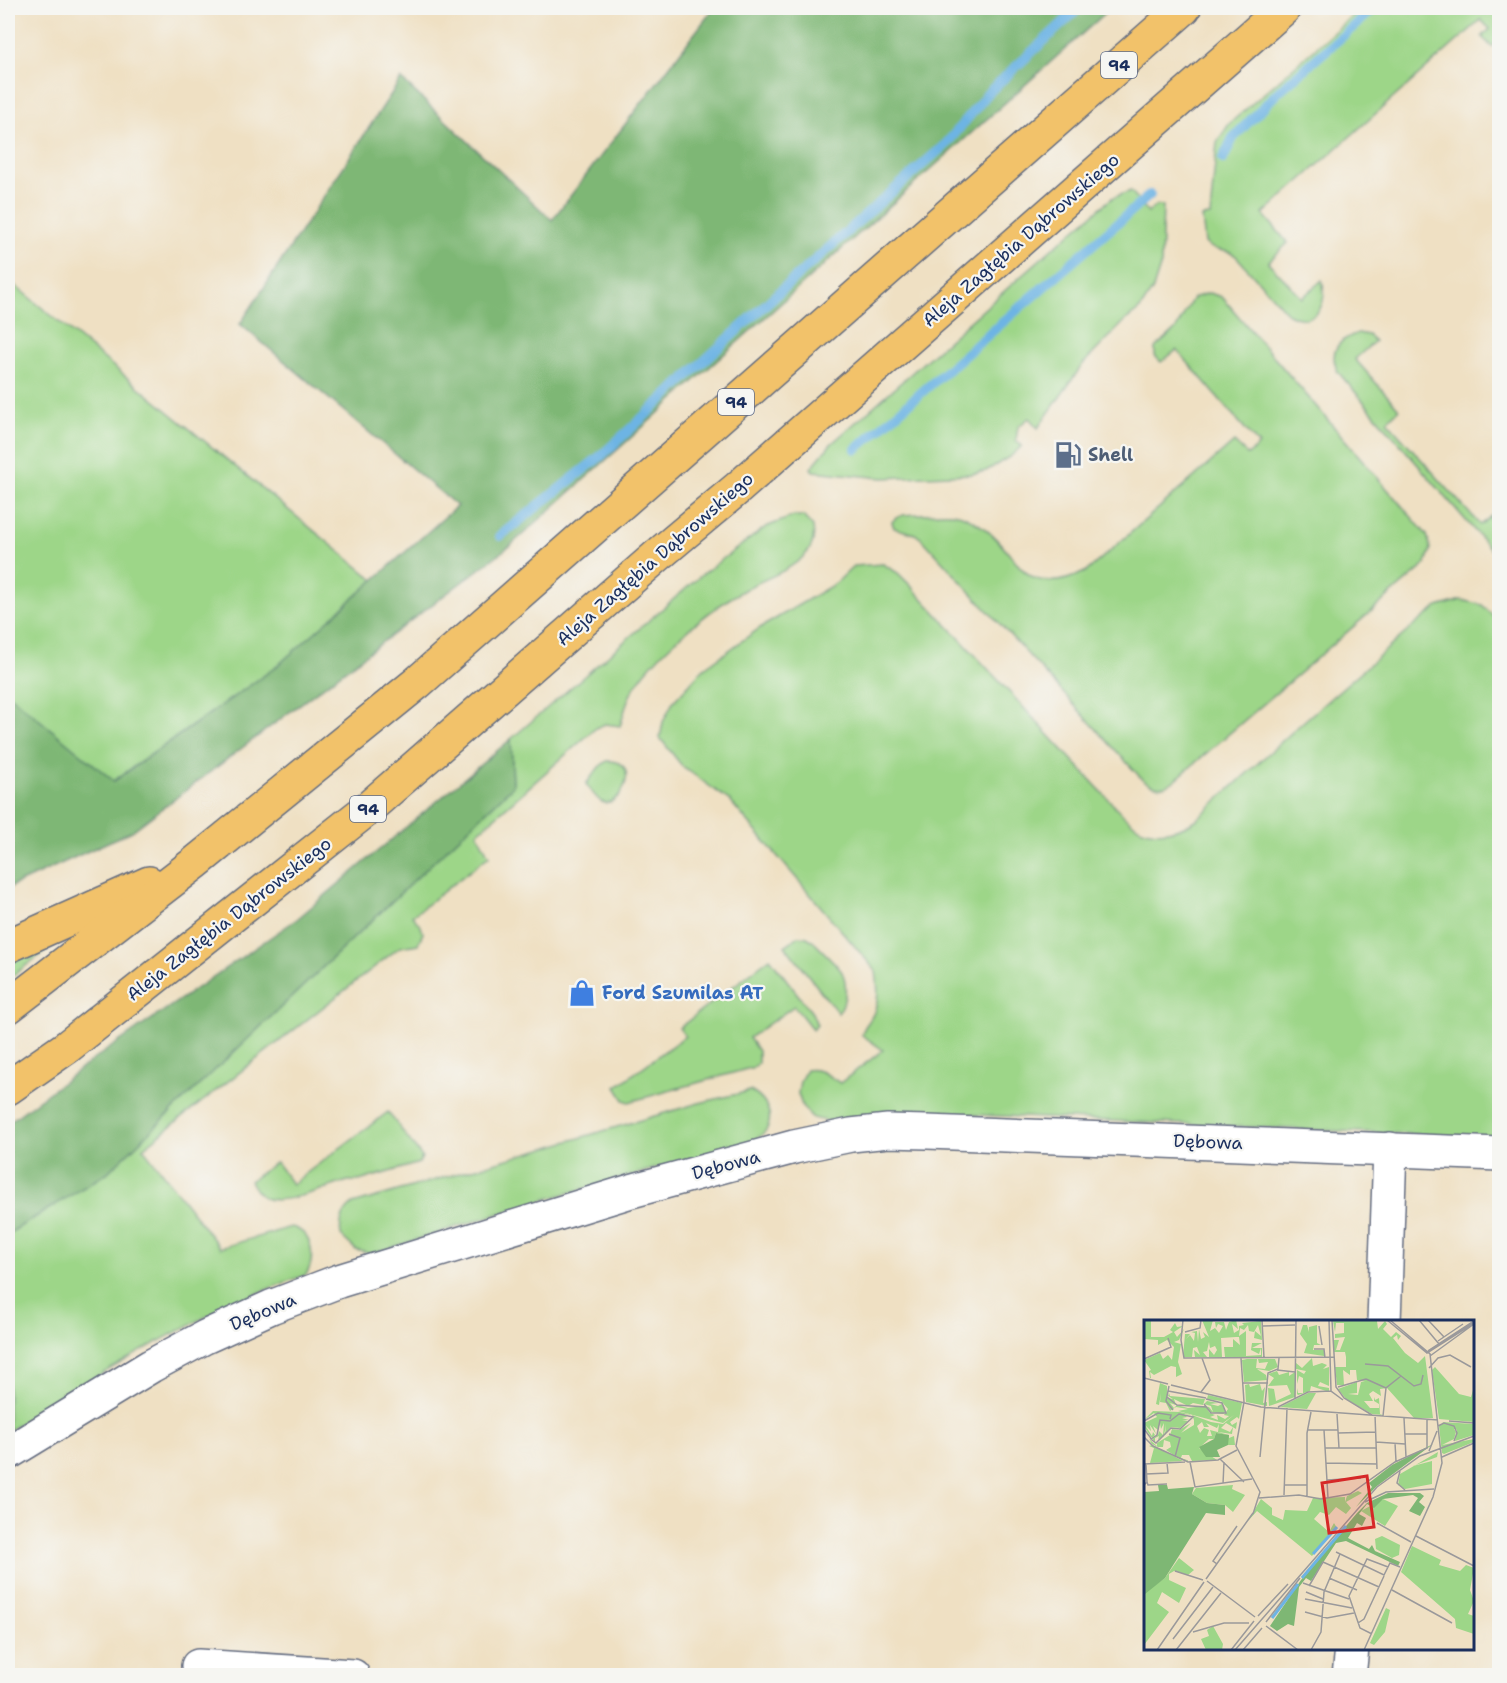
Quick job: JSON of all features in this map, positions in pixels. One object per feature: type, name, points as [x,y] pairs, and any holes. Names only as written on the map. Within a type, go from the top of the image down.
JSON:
[{"type":"main road","name":"94","points":[[8,1007],[195,863],[426,675],[1184,8]]},
{"type":"main road","name":"Aleja Zagłębia Dąbrowskiego","points":[[8,1088],[67,1047],[365,811],[657,556],[747,481],[1284,8]]},
{"type":"main road","points":[[8,946],[195,863]]},
{"type":"street","name":"Dębowa","points":[[8,1453],[151,1366],[205,1337],[271,1307],[339,1281],[630,1191],[851,1134],[888,1131],[1500,1154]]},
{"type":"street","points":[[1384,1320],[1390,1149]]},
{"type":"street","points":[[1349,1676],[1352,1650]]},
{"type":"street","points":[[198,1666],[353,1676]]},
{"type":"green space","points":[[714,8],[1111,8],[511,545],[132,831],[8,888],[8,694],[114,781],[276,667],[457,506],[240,324],[401,79],[552,220]]},
{"type":"green space","points":[[1361,8],[1499,8],[1499,39],[1492,47],[1482,37],[1490,29],[1481,20],[1263,214],[1288,243],[1268,262],[1302,298],[1322,280],[1323,298],[1318,312],[1306,318],[1298,318],[1288,314],[1236,256],[1212,248],[1205,243],[1202,217],[1210,216],[1217,142],[1229,124]]},
{"type":"green space","points":[[1131,191],[1148,212],[1156,206],[1163,206],[1161,264],[1153,289],[1140,309],[1126,320],[1083,364],[1038,428],[1029,418],[1018,427],[1016,440],[1022,446],[1011,456],[986,471],[971,474],[883,478],[813,471],[811,468],[830,445],[1053,248],[1112,198]]},
{"type":"green space","points":[[8,280],[374,580],[276,667],[113,781],[8,694]]},
{"type":"green space","points":[[1209,293],[1222,297],[1427,535],[1431,549],[1425,565],[1174,781],[1165,786],[1157,786],[1141,778],[923,540],[915,534],[894,528],[892,522],[898,517],[909,515],[949,513],[962,515],[990,533],[1034,578],[1047,581],[1065,580],[1087,571],[1234,442],[1248,455],[1259,445],[1177,350],[1161,362],[1155,356],[1155,348],[1176,329],[1193,298]]},
{"type":"green space","points":[[1358,333],[1368,335],[1375,341],[1355,359],[1399,409],[1387,421],[1480,525],[1499,509],[1499,559],[1338,372],[1334,358],[1337,347],[1345,339]]},
{"type":"green space","points":[[794,516],[803,516],[813,527],[813,543],[807,553],[791,567],[729,599],[678,638],[636,685],[628,700],[620,726],[605,724],[596,728],[477,833],[489,856],[412,916],[421,926],[423,933],[418,944],[400,947],[143,1148],[220,1248],[291,1227],[304,1234],[310,1246],[311,1261],[306,1275],[228,1306],[190,1325],[152,1345],[8,1431],[8,1234],[107,1173],[513,786],[511,739],[705,572],[766,527]]},
{"type":"green space","points":[[883,564],[898,573],[910,585],[1124,816],[1140,828],[1154,832],[1183,827],[1196,820],[1303,722],[1438,607],[1461,600],[1482,605],[1500,622],[1499,1138],[976,1115],[879,1116],[826,1121],[813,1118],[803,1108],[798,1094],[800,1081],[806,1070],[820,1071],[840,1083],[883,1050],[862,1035],[876,1007],[878,989],[876,971],[730,801],[682,766],[660,738],[663,722],[673,702],[703,669],[760,628],[836,583],[854,566]]},
{"type":"green space","points":[[511,739],[513,786],[107,1173],[8,1234],[8,1123],[91,1061],[297,919]]},
{"type":"green space","points":[[607,761],[618,763],[624,768],[625,784],[616,799],[602,802],[586,784],[599,767]]},
{"type":"green space","points":[[71,932],[8,979],[8,964]]},
{"type":"green space","points":[[799,936],[812,940],[842,972],[845,993],[838,1013],[785,946]]},
{"type":"green space","points":[[770,958],[812,1013],[817,1025],[813,1030],[794,1006],[749,1038],[758,1051],[758,1063],[754,1067],[629,1102],[624,1100],[616,1087],[685,1036],[679,1028]]},
{"type":"green space","points":[[750,1091],[764,1103],[770,1118],[765,1132],[750,1142],[533,1203],[371,1254],[356,1250],[341,1236],[342,1218],[353,1204],[699,1103]]},
{"type":"green space","points":[[388,1112],[422,1157],[419,1163],[359,1181],[348,1181],[283,1199],[273,1200],[263,1197],[250,1181],[276,1162],[292,1184]]},
{"type":"waterway","points":[[500,536],[602,455],[778,293],[947,143],[989,92],[1079,8]]},
{"type":"waterway","points":[[1223,159],[1233,138],[1279,91],[1375,8]]},
{"type":"waterway","points":[[856,449],[1150,195]]},
{"type":"place","name":"Shell","points":[[1068,455]]},
{"type":"place","name":"Ford Szumilas AT","points":[[582,993]]}]
